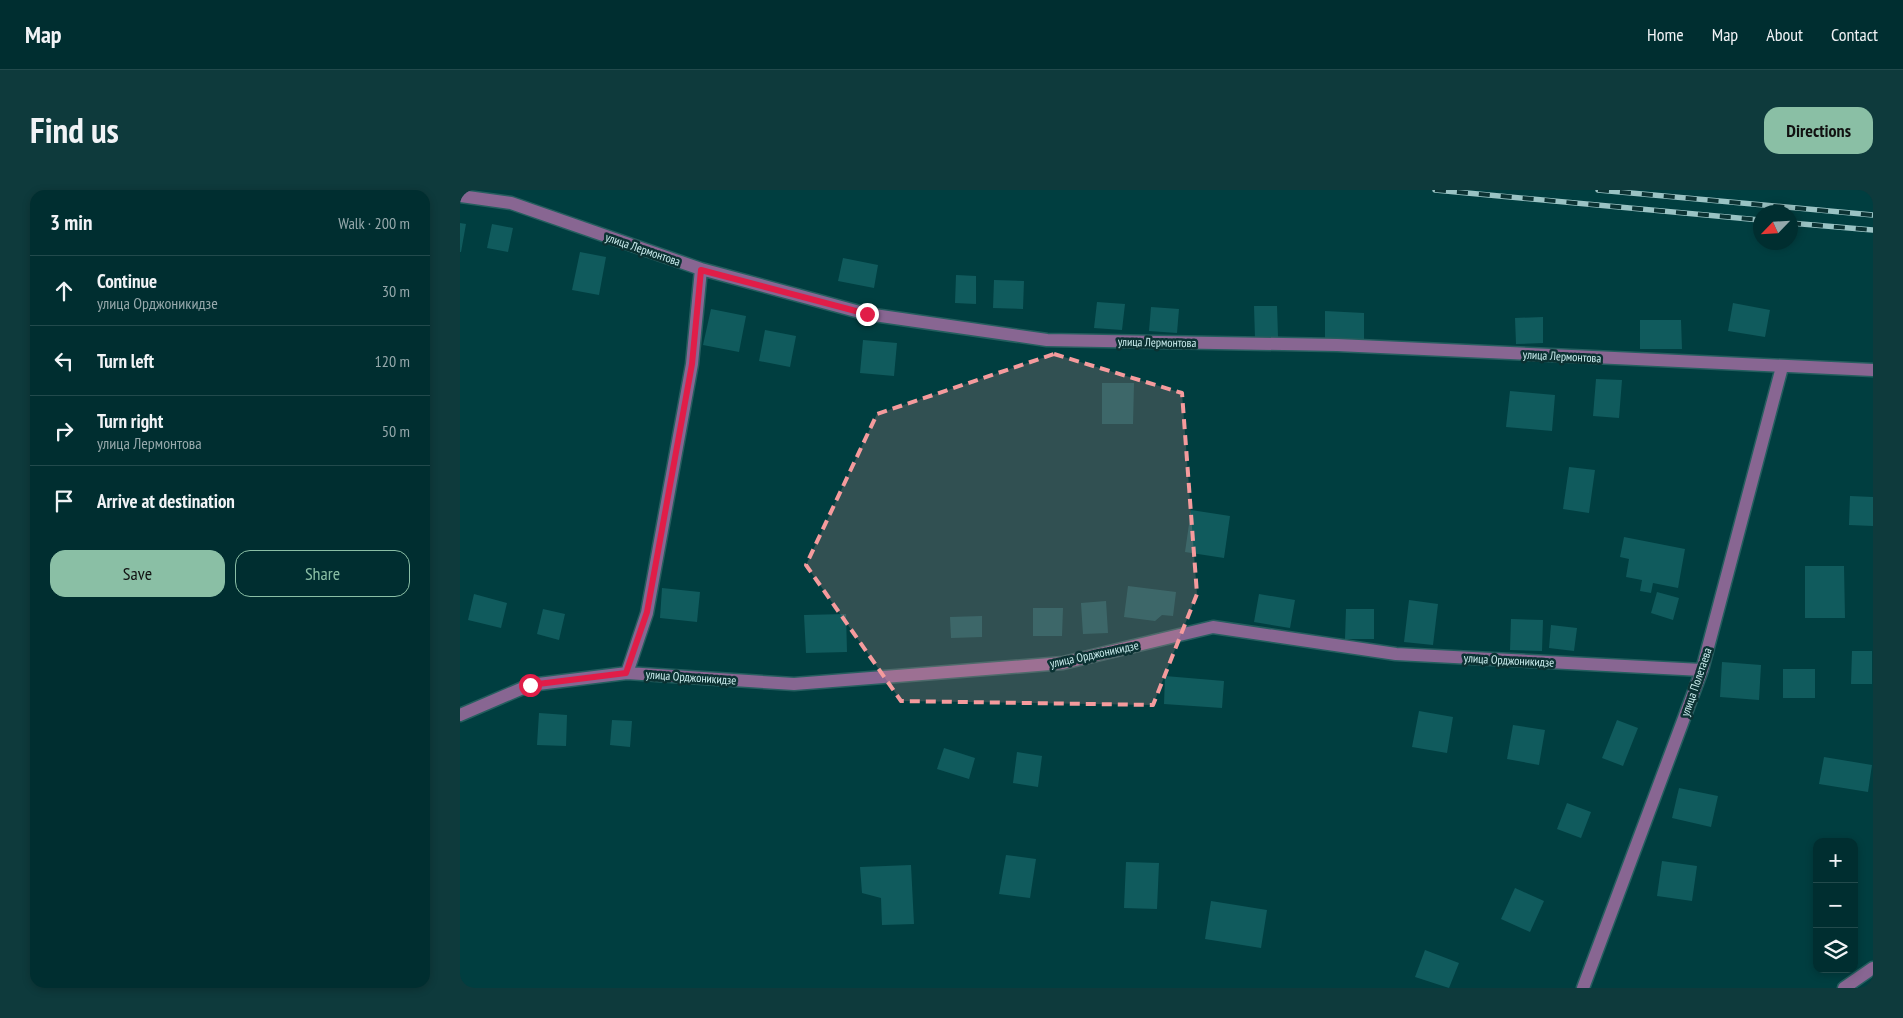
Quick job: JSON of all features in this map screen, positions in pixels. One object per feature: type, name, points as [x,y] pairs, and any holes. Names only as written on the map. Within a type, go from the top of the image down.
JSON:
[{"type":"street","name":"улица Лермонтова","points":[[460,196],[511,203],[701,270],[867,314],[1047,340],[1337,345],[1873,370]]},
{"type":"street","points":[[626,673],[647,612],[692,364],[701,270]]},
{"type":"street","name":"улица Полетаева","points":[[1583,988],[1702,670],[1782,367]]},
{"type":"street","name":"улица Орджоникидзе","points":[[460,716],[530,685],[626,673],[794,684],[1063,663],[1213,627],[1396,654],[1702,670]]},
{"type":"street","points":[[1844,988],[1873,968]]},
{"type":"highlighted area","points":[[1054,354],[1182,393],[1197,594],[1153,705],[901,701],[806,565],[877,414]]},
{"type":"building","points":[[460,223],[466,224],[461,252],[460,252]]},
{"type":"building","points":[[492,224],[513,228],[508,252],[487,248]]},
{"type":"building","points":[[580,252],[606,257],[599,295],[572,290]]},
{"type":"building","points":[[843,258],[878,265],[874,288],[838,281]]},
{"type":"building","points":[[956,275],[976,276],[976,304],[955,303]]},
{"type":"building","points":[[994,280],[1024,281],[1023,309],[993,308]]},
{"type":"building","points":[[1097,302],[1125,304],[1122,330],[1094,328]]},
{"type":"building","points":[[1733,303],[1770,310],[1765,337],[1728,331]]},
{"type":"building","points":[[1254,306],[1277,306],[1278,337],[1255,338]]},
{"type":"building","points":[[1151,307],[1179,309],[1177,333],[1149,331]]},
{"type":"building","points":[[711,309],[746,316],[739,352],[703,345]]},
{"type":"building","points":[[1325,311],[1364,313],[1364,340],[1325,338]]},
{"type":"building","points":[[1543,317],[1543,343],[1516,344],[1515,318]]},
{"type":"building","points":[[1640,320],[1681,320],[1682,349],[1640,349]]},
{"type":"building","points":[[765,330],[796,336],[790,367],[759,361]]},
{"type":"building","points":[[863,340],[897,343],[894,376],[860,373]]},
{"type":"building","points":[[1596,379],[1622,380],[1619,418],[1593,416]]},
{"type":"building","points":[[1102,383],[1134,383],[1133,424],[1102,424]]},
{"type":"building","points":[[1510,391],[1555,395],[1552,431],[1506,427]]},
{"type":"building","points":[[1569,467],[1595,470],[1589,513],[1563,509]]},
{"type":"building","points":[[1850,496],[1873,497],[1873,526],[1849,525]]},
{"type":"building","points":[[1191,510],[1230,516],[1224,558],[1185,552]]},
{"type":"building","points":[[1624,537],[1685,549],[1678,588],[1653,583],[1651,593],[1640,591],[1642,580],[1626,577],[1629,559],[1620,557]]},
{"type":"building","points":[[1805,566],[1844,566],[1845,618],[1805,618]]},
{"type":"building","points":[[1128,586],[1176,592],[1173,616],[1162,615],[1155,621],[1124,617]]},
{"type":"building","points":[[662,588],[700,592],[697,622],[660,618]]},
{"type":"building","points":[[1657,592],[1679,598],[1673,620],[1651,613]]},
{"type":"building","points":[[474,594],[507,603],[501,628],[468,620]]},
{"type":"building","points":[[1259,594],[1295,600],[1290,628],[1254,622]]},
{"type":"building","points":[[1409,600],[1438,604],[1433,645],[1404,642]]},
{"type":"building","points":[[1106,601],[1108,633],[1083,634],[1081,603]]},
{"type":"building","points":[[1033,608],[1063,608],[1062,636],[1033,636]]},
{"type":"building","points":[[543,609],[565,614],[559,640],[537,634]]},
{"type":"building","points":[[1346,609],[1374,609],[1374,639],[1345,639]]},
{"type":"building","points":[[846,614],[847,652],[806,653],[804,615]]},
{"type":"building","points":[[982,616],[982,637],[951,638],[950,617]]},
{"type":"building","points":[[1511,619],[1543,620],[1542,651],[1510,650]]},
{"type":"building","points":[[1551,625],[1577,628],[1574,651],[1549,648]]},
{"type":"building","points":[[1852,651],[1872,651],[1872,684],[1851,684]]},
{"type":"building","points":[[1722,662],[1761,665],[1759,700],[1720,697]]},
{"type":"building","points":[[1783,669],[1815,669],[1815,698],[1783,698]]},
{"type":"building","points":[[1165,676],[1224,681],[1222,708],[1164,704]]},
{"type":"building","points":[[1419,711],[1453,717],[1447,753],[1412,747]]},
{"type":"building","points":[[539,713],[567,715],[566,746],[537,745]]},
{"type":"building","points":[[612,720],[632,721],[630,747],[610,745]]},
{"type":"building","points":[[1617,720],[1638,728],[1623,766],[1602,758]]},
{"type":"building","points":[[1513,725],[1545,730],[1539,765],[1507,759]]},
{"type":"building","points":[[944,748],[975,758],[969,779],[937,769]]},
{"type":"building","points":[[1017,752],[1042,756],[1038,787],[1013,783]]},
{"type":"building","points":[[1824,757],[1872,765],[1868,792],[1819,784]]},
{"type":"building","points":[[1679,788],[1718,796],[1711,827],[1672,818]]},
{"type":"building","points":[[1567,803],[1591,812],[1581,838],[1557,829]]},
{"type":"building","points":[[1006,855],[1036,859],[1030,898],[999,894]]},
{"type":"building","points":[[1662,861],[1697,866],[1692,901],[1657,896]]},
{"type":"building","points":[[1126,862],[1159,863],[1157,909],[1124,908]]},
{"type":"building","points":[[911,865],[914,924],[882,925],[881,898],[862,893],[860,867]]},
{"type":"building","points":[[1515,888],[1544,901],[1530,932],[1501,919]]},
{"type":"building","points":[[1211,901],[1267,910],[1261,948],[1205,939]]},
{"type":"building","points":[[1425,950],[1459,963],[1449,988],[1415,977]]},
{"type":"railway","points":[[1435,190],[1753,219]]},
{"type":"railway","points":[[1598,190],[1873,215]]},
{"type":"railway","points":[[1798,224],[1873,230]]},
{"type":"route","points":[[530,685],[626,673],[647,612],[692,364],[701,270],[867,314]]}]
